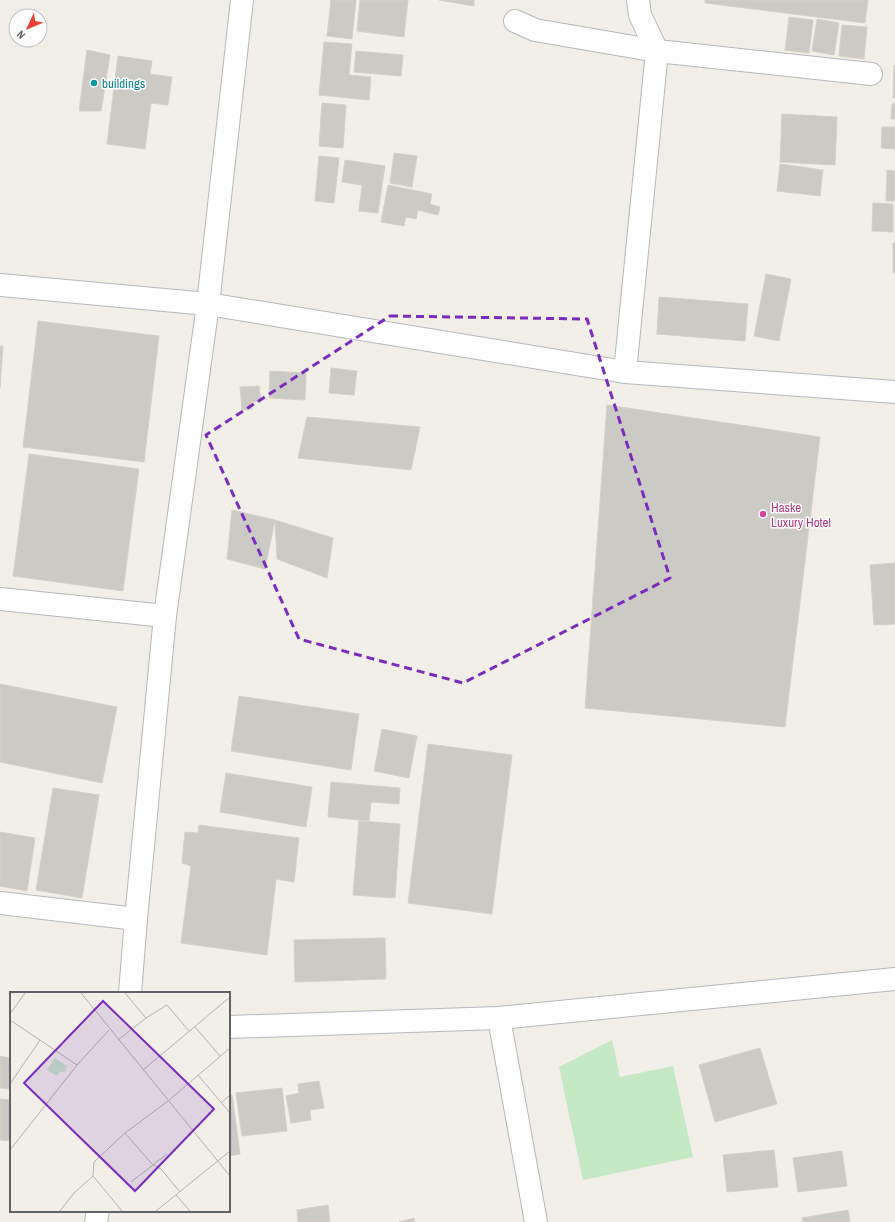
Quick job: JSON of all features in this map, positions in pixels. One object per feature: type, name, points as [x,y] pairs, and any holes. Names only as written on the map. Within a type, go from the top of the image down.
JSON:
[{"type":"street","points":[[130,992],[165,616],[208,304],[242,0]]},
{"type":"street","points":[[625,372],[657,51],[640,15],[638,0]]},
{"type":"street","points":[[515,21],[535,30],[657,51],[871,74]]},
{"type":"street","points":[[0,285],[208,304],[625,372],[895,392]]},
{"type":"street","points":[[0,599],[165,616]]},
{"type":"street","points":[[0,903],[136,919]]},
{"type":"street","points":[[230,1027],[499,1018],[895,979]]},
{"type":"street","points":[[499,1018],[536,1222]]},
{"type":"street","points":[[96,1222],[98,1212]]},
{"type":"highlighted area","points":[[390,316],[587,319],[670,578],[463,683],[299,639],[206,435]]},
{"type":"green space","points":[[612,1040],[620,1077],[673,1066],[693,1157],[583,1180],[559,1067]]},
{"type":"building","points":[[331,0],[356,0],[352,39],[327,36]]},
{"type":"building","points":[[360,0],[408,0],[404,37],[357,31]]},
{"type":"building","points":[[439,0],[474,0],[474,6]]},
{"type":"building","points":[[705,0],[868,0],[865,23],[705,3]]},
{"type":"building","points":[[789,17],[813,20],[809,53],[785,50]]},
{"type":"building","points":[[817,19],[839,23],[834,55],[812,51]]},
{"type":"building","points":[[842,25],[867,27],[864,59],[839,56]]},
{"type":"building","points":[[324,42],[352,44],[349,75],[371,77],[369,100],[319,95]]},
{"type":"building","name":"buildings","points":[[87,50],[110,55],[101,111],[79,111]]},
{"type":"building","points":[[356,51],[403,55],[401,76],[354,72]]},
{"type":"building","points":[[118,56],[152,61],[150,74],[172,77],[168,105],[151,103],[145,149],[107,144]]},
{"type":"building","points":[[894,65],[895,98],[893,98]]},
{"type":"building","points":[[322,103],[346,105],[343,148],[319,146]]},
{"type":"building","points":[[892,104],[895,104],[895,119],[891,119]]},
{"type":"building","points":[[782,114],[837,117],[835,165],[780,162]]},
{"type":"building","points":[[882,127],[895,127],[895,149],[881,148]]},
{"type":"building","points":[[394,153],[417,156],[412,187],[390,183]]},
{"type":"building","points":[[319,156],[339,158],[334,203],[315,201]]},
{"type":"building","points":[[345,160],[385,166],[378,213],[359,211],[362,185],[342,182]]},
{"type":"building","points":[[780,164],[823,170],[820,196],[777,191]]},
{"type":"building","points":[[887,170],[895,171],[895,201],[886,201]]},
{"type":"building","points":[[388,185],[432,194],[430,204],[440,207],[438,215],[418,210],[416,219],[406,217],[404,226],[381,222]]},
{"type":"building","points":[[873,203],[893,204],[893,232],[872,231]]},
{"type":"building","points":[[893,243],[895,243],[895,273],[893,273]]},
{"type":"building","points":[[766,274],[791,279],[779,341],[754,336]]},
{"type":"building","points":[[659,297],[748,304],[745,341],[657,334]]},
{"type":"building","points":[[38,321],[159,336],[144,462],[23,447]]},
{"type":"building","points":[[0,346],[3,346],[0,388]]},
{"type":"building","points":[[331,368],[357,371],[354,395],[329,393]]},
{"type":"building","points":[[270,371],[306,373],[305,400],[269,398]]},
{"type":"building","points":[[259,386],[261,401],[251,402],[252,409],[242,410],[240,387]]},
{"type":"building","points":[[607,405],[820,437],[785,727],[585,708]]},
{"type":"building","points":[[307,417],[420,427],[411,470],[298,458]]},
{"type":"building","points":[[29,454],[139,469],[123,591],[13,576]]},
{"type":"building","points":[[232,510],[275,520],[265,569],[227,559]]},
{"type":"building","points":[[275,520],[333,538],[327,578],[277,559]]},
{"type":"building","points":[[895,563],[895,624],[874,625],[870,565]]},
{"type":"building","points":[[0,684],[117,707],[102,783],[0,762]]},
{"type":"building","points":[[239,696],[359,714],[351,770],[231,751]]},
{"type":"building","points":[[382,729],[417,736],[409,778],[374,771]]},
{"type":"building","points":[[428,744],[512,755],[492,914],[408,903]]},
{"type":"building","points":[[226,773],[312,787],[306,827],[220,812]]},
{"type":"building","points":[[331,782],[400,788],[399,804],[371,802],[369,821],[328,817]]},
{"type":"building","points":[[53,788],[99,795],[82,898],[36,890]]},
{"type":"building","points":[[359,821],[400,824],[395,898],[353,895]]},
{"type":"building","points":[[199,825],[299,838],[294,882],[276,879],[267,955],[181,943],[191,866],[182,863],[185,832],[198,833]]},
{"type":"building","points":[[0,832],[35,838],[27,891],[0,886]]},
{"type":"building","points":[[385,938],[386,979],[295,982],[294,940]]},
{"type":"building","points":[[760,1048],[777,1104],[715,1122],[699,1065]]},
{"type":"building","points":[[0,1056],[10,1058],[10,1089],[0,1088]]},
{"type":"building","points":[[319,1081],[324,1108],[310,1110],[311,1120],[291,1123],[286,1096],[299,1093],[298,1084]]},
{"type":"building","points":[[282,1088],[287,1131],[242,1136],[236,1093]]},
{"type":"building","points":[[230,1095],[232,1095],[240,1154],[230,1156]]},
{"type":"building","points":[[0,1099],[10,1100],[10,1141],[0,1140]]},
{"type":"building","points":[[774,1150],[778,1187],[727,1192],[723,1155]]},
{"type":"building","points":[[842,1151],[847,1186],[798,1192],[793,1158]]},
{"type":"building","points":[[328,1205],[330,1222],[298,1222],[297,1210]]},
{"type":"building","points":[[848,1210],[850,1222],[803,1222],[802,1218]]},
{"type":"building","points":[[414,1218],[415,1222],[399,1222]]},
{"type":"place","name":"buildings","points":[[94,83]]},
{"type":"place","name":"Haske Luxury Hotel","points":[[763,514]]}]
